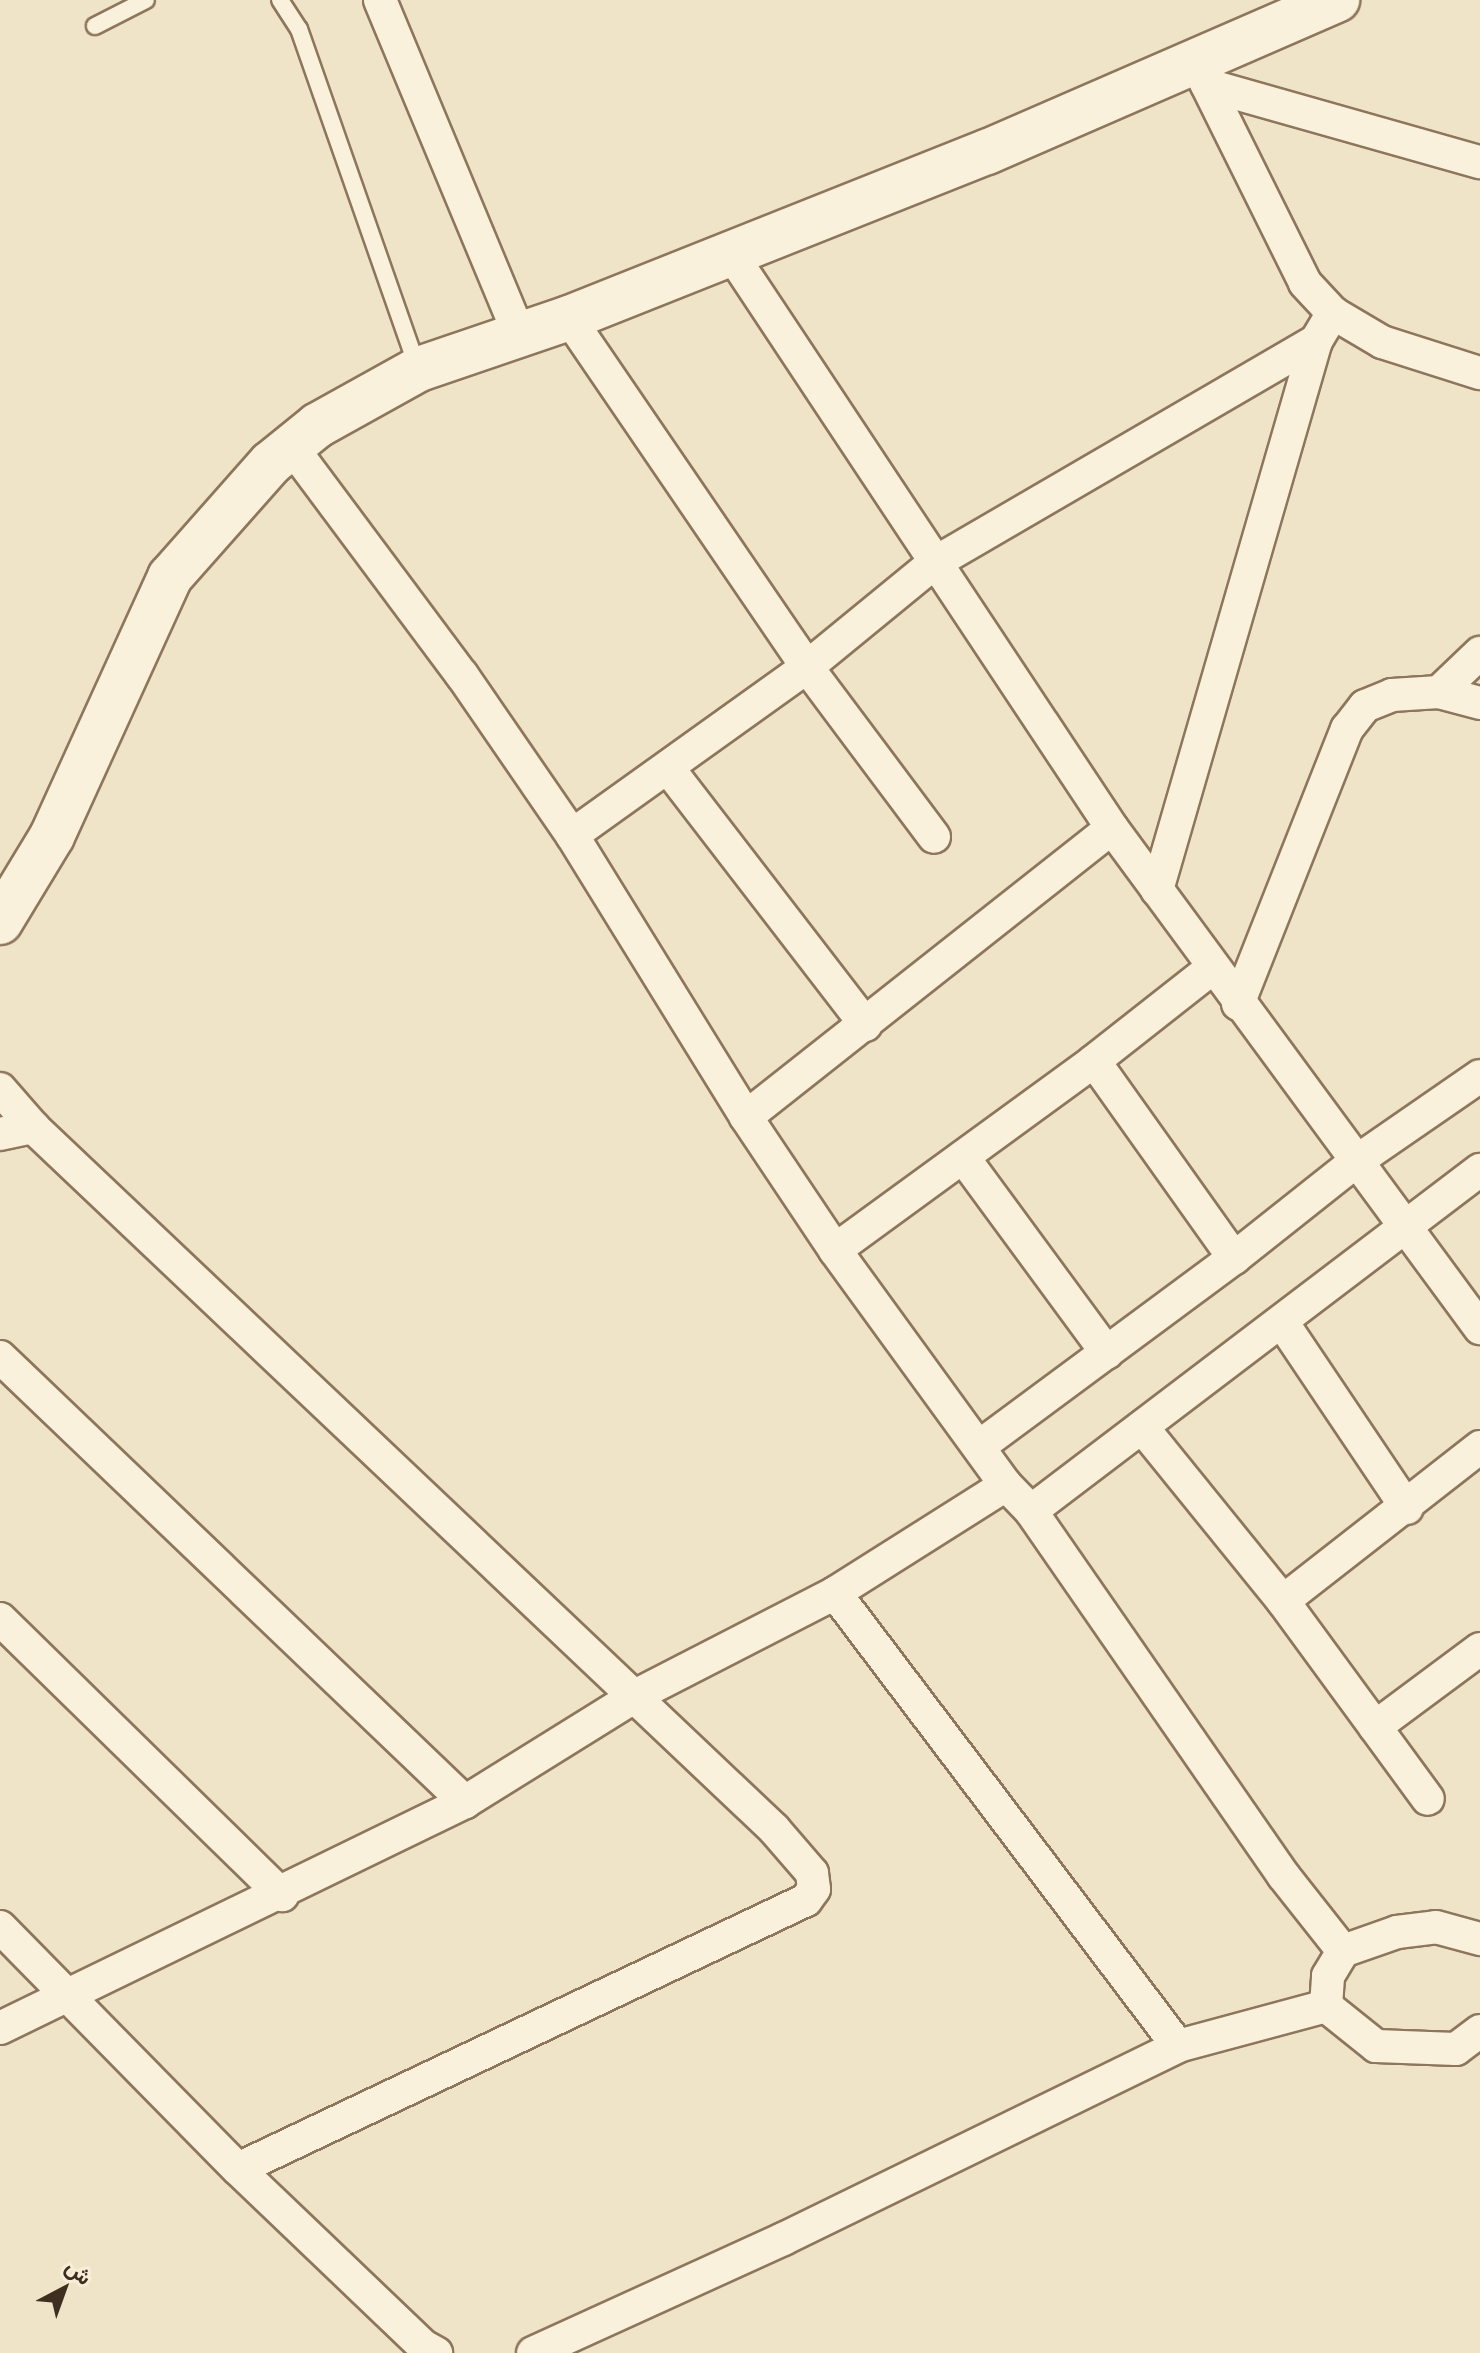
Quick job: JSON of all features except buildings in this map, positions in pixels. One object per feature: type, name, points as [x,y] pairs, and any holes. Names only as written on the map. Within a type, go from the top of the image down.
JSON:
[{"type":"street","points":[[380,0],[520,336]]},
{"type":"street","points":[[0,922],[52,836],[170,577],[217,519],[291,446],[318,425],[419,369],[569,318],[1202,75],[1337,0]]},
{"type":"street","points":[[1202,75],[1480,162]]},
{"type":"street","points":[[1202,75],[1305,283],[1333,313],[1382,342],[1480,373]]},
{"type":"street","points":[[732,255],[1112,828],[1354,1163],[1480,1328]]},
{"type":"street","points":[[1157,890],[1316,341],[1333,313]]},
{"type":"street","points":[[569,318],[807,667],[934,837]]},
{"type":"street","points":[[572,835],[807,667],[934,563],[1316,341]]},
{"type":"street","points":[[291,446],[462,675],[572,835],[746,1117],[835,1250],[981,1445],[1006,1485],[1031,1511],[1283,1875],[1343,1951]]},
{"type":"street","points":[[1439,692],[1480,653]]},
{"type":"street","points":[[1238,1004],[1347,729],[1365,706],[1392,695],[1439,692],[1480,703]]},
{"type":"street","points":[[668,768],[866,1025]]},
{"type":"street","points":[[746,1117],[1112,828]]},
{"type":"street","points":[[835,1250],[1094,1061],[1212,968]]},
{"type":"street","points":[[1094,1061],[1234,1258]]},
{"type":"street","points":[[981,1445],[1234,1258],[1354,1163],[1480,1076]]},
{"type":"street","points":[[0,1089],[33,1127],[774,1829],[812,1873],[814,1889],[806,1900],[238,2169]]},
{"type":"street","points":[[0,1134],[33,1127]]},
{"type":"street","points":[[963,1157],[1107,1353]]},
{"type":"street","points":[[1031,1511],[1282,1322],[1402,1225],[1480,1170]]},
{"type":"street","points":[[1282,1322],[1407,1508]]},
{"type":"street","points":[[0,1357],[465,1802]]},
{"type":"street","points":[[1142,1427],[1283,1601],[1428,1799]]},
{"type":"street","points":[[1283,1601],[1407,1508],[1480,1447]]},
{"type":"street","points":[[0,2028],[282,1895],[465,1802],[635,1696],[835,1593],[1006,1485]]},
{"type":"street","points":[[835,1593],[1178,2046]]},
{"type":"street","points":[[0,1619],[282,1895]]},
{"type":"street","points":[[1375,1727],[1476,1659]]},
{"type":"street","points":[[0,1927],[71,1993],[238,2169],[423,2346],[436,2353]]},
{"type":"street","points":[[1326,2006],[1328,1976],[1343,1951],[1397,1932],[1436,1927],[1480,1939]]},
{"type":"street","points":[[533,2353],[783,2239],[1178,2046],[1326,2006]]},
{"type":"street","points":[[1326,2006],[1376,2046],[1456,2049],[1480,2031]]},
{"type":"lane","points":[[95,26],[146,0]]},
{"type":"lane","points":[[280,0],[299,29],[419,369]]}]
